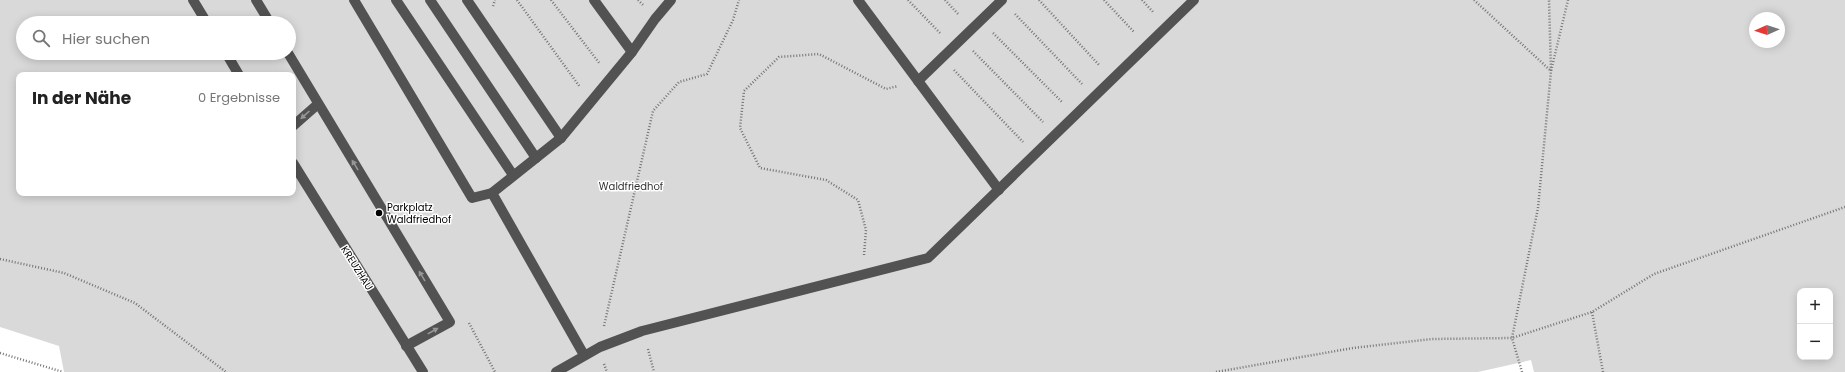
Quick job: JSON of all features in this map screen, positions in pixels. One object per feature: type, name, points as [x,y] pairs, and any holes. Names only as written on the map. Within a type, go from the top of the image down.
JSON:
[{"type":"lane","points":[[193,0],[203,16]]},
{"type":"lane","points":[[256,0],[266,16]]},
{"type":"lane","points":[[354,0],[472,198],[492,193],[561,138],[611,79],[671,0]]},
{"type":"lane","points":[[396,0],[513,175]]},
{"type":"lane","points":[[430,0],[536,158]]},
{"type":"lane","points":[[467,0],[561,138]]},
{"type":"lane","points":[[594,0],[632,52]]},
{"type":"lane","points":[[858,0],[999,190]]},
{"type":"lane","points":[[918,81],[1002,0]]},
{"type":"lane","points":[[556,372],[600,347],[642,331],[928,258],[1036,155],[1194,0]]},
{"type":"lane","points":[[230,60],[237,72]]},
{"type":"lane","points":[[292,60],[432,299],[450,322],[406,346]]},
{"type":"lane","points":[[296,123],[318,104]]},
{"type":"lane","name":"KREUZHAU","points":[[296,168],[423,372]]},
{"type":"lane","points":[[492,193],[584,355]]},
{"type":"path","points":[[517,0],[591,102]]},
{"type":"path","points":[[551,0],[611,79]]},
{"type":"path","points":[[600,347],[653,111],[679,82],[707,74],[733,20],[739,0]]},
{"type":"path","points":[[908,0],[953,46]]},
{"type":"path","points":[[1002,0],[1095,97]]},
{"type":"path","points":[[1039,0],[1113,79]]},
{"type":"path","points":[[1104,0],[1147,46]]},
{"type":"path","points":[[1474,0],[1551,71]]},
{"type":"path","points":[[1522,372],[1512,338],[1538,208],[1551,71],[1549,0]]},
{"type":"path","points":[[1551,71],[1568,0]]},
{"type":"path","points":[[980,20],[1076,116]]},
{"type":"path","points":[[961,39],[1056,135]]},
{"type":"path","points":[[862,275],[866,230],[858,200],[826,180],[760,168],[740,128],[744,91],[779,57],[820,54],[886,89],[918,81]]},
{"type":"path","points":[[942,58],[1036,155]]},
{"type":"path","points":[[1216,372],[1353,348],[1432,338],[1512,338],[1592,312],[1654,274],[1845,207]]},
{"type":"path","points":[[0,259],[64,272],[135,303],[226,372]]},
{"type":"path","points":[[1592,312],[1603,372]]},
{"type":"path","points":[[450,322],[463,314],[495,372]]},
{"type":"path","points":[[642,331],[654,372]]},
{"type":"path","points":[[0,353],[63,372]]},
{"type":"green space","name":"Waldfriedhof","points":[[0,0],[1845,0],[1845,372],[1534,372],[1531,360],[1478,372],[64,372],[59,346],[0,327]]},
{"type":"place","name":"Parkplatz Waldfriedhof","points":[[379,213]]}]
